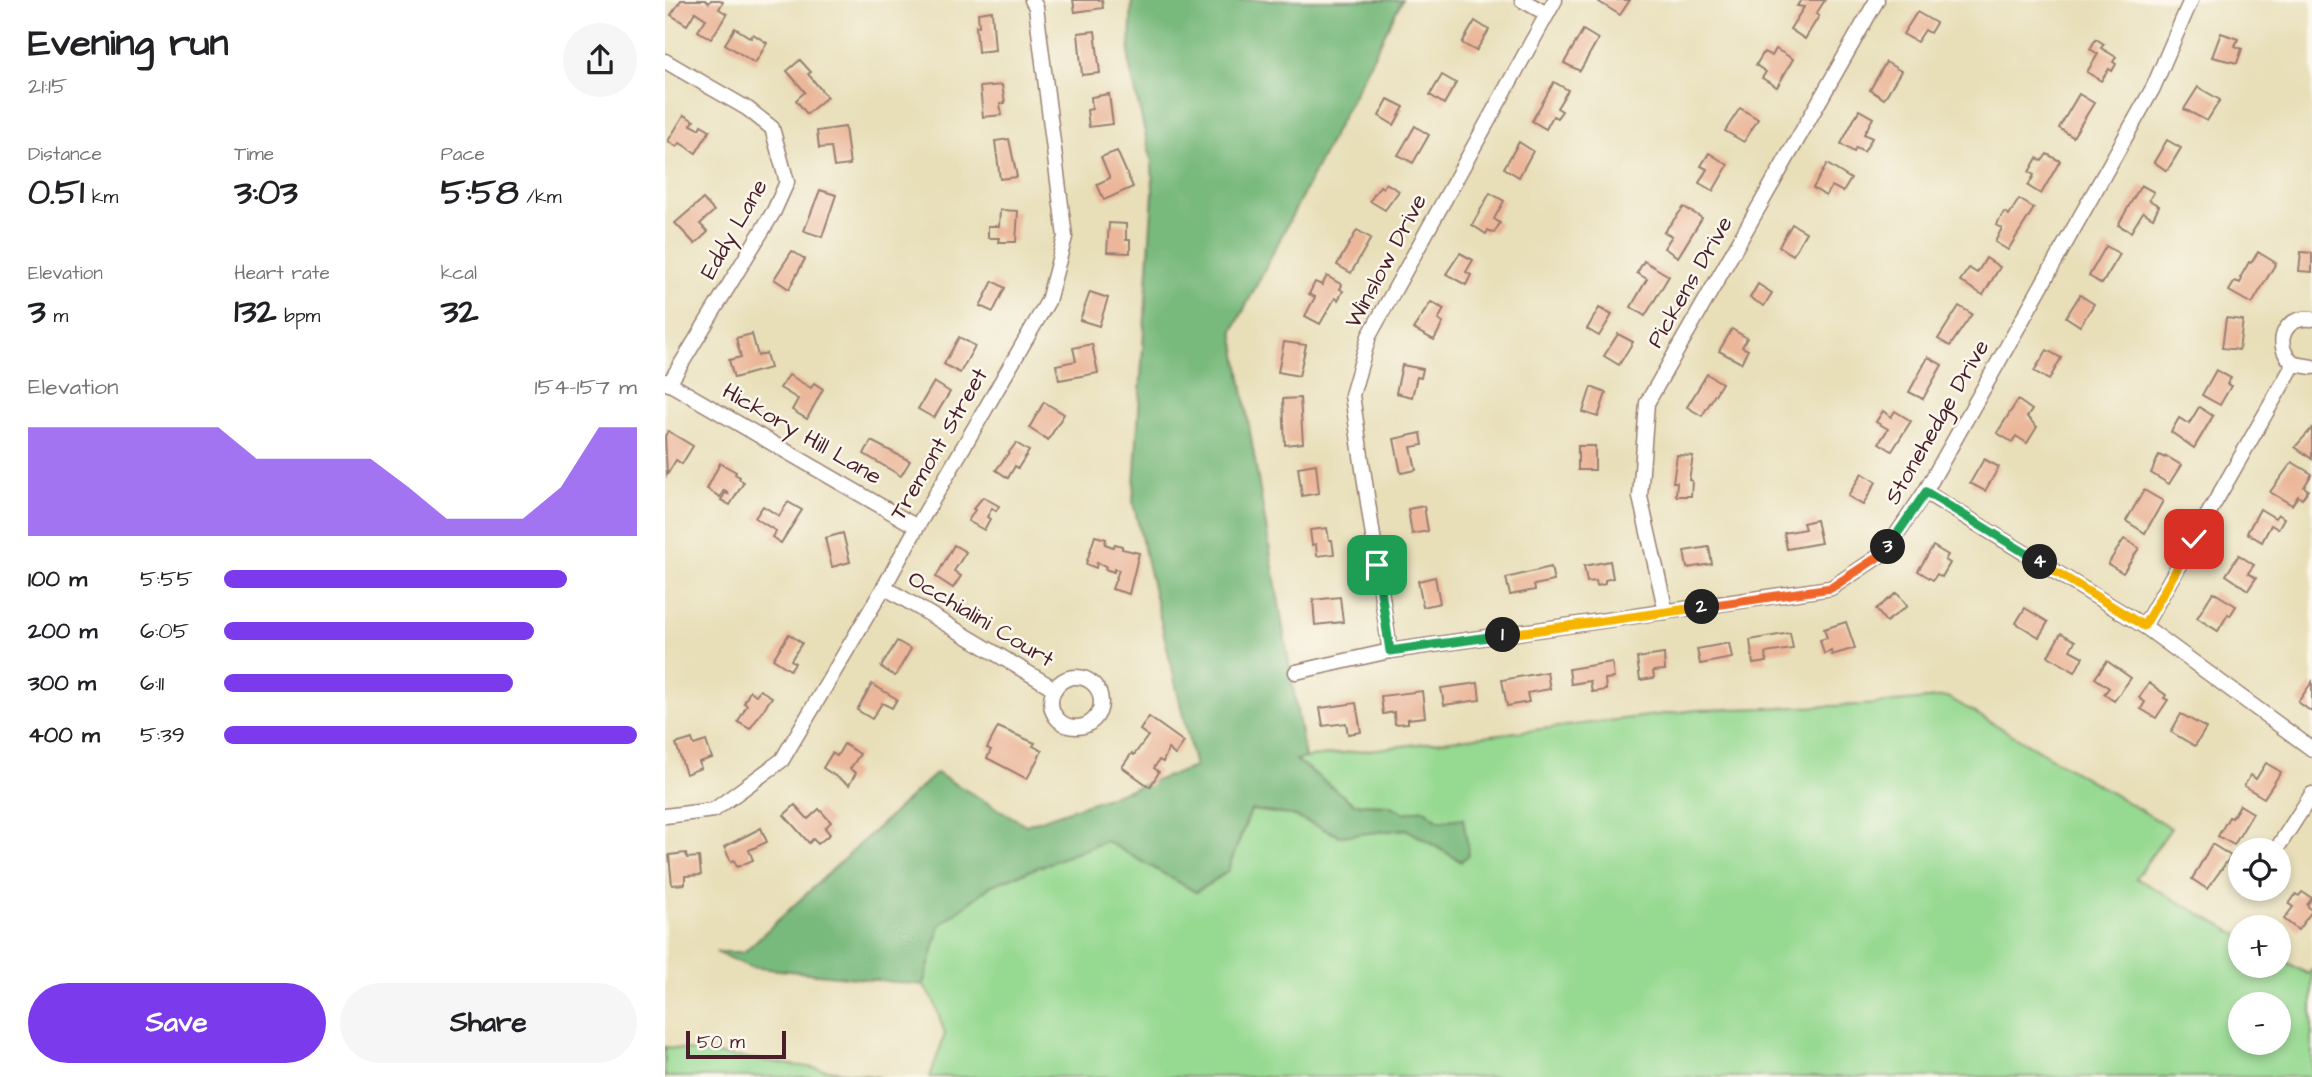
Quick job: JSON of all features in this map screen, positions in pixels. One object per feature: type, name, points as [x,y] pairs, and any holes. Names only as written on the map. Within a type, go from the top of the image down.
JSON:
[{"type":"street","name":"Tremont Street","points":[[665,816],[714,810],[782,760],[1048,301],[1065,237],[1036,7],[1032,0]]},
{"type":"street","points":[[1522,0],[1547,14]]},
{"type":"street","name":"Winslow Drive","points":[[1390,651],[1352,395],[1369,336],[1555,0]]},
{"type":"street","name":"Pickens Drive","points":[[1666,612],[1640,497],[1647,403],[1877,0]]},
{"type":"street","name":"Stonehedge Drive","points":[[1296,672],[1390,651],[1831,588],[1884,553],[1926,492],[2153,88],[2191,0]]},
{"type":"street","name":"Eddy Lane","points":[[665,61],[748,109],[772,128],[787,183],[773,211],[667,383]]},
{"type":"street","points":[[2312,319],[2293,322],[2283,335],[2283,352],[2294,364],[2312,367]]},
{"type":"street","points":[[2144,626],[2294,364]]},
{"type":"street","name":"Hickory Hill Lane","points":[[667,383],[917,527]]},
{"type":"street","points":[[1926,492],[2144,626],[2312,749]]},
{"type":"street","name":"Occhialini Court","points":[[884,587],[1055,689]]},
{"type":"street","points":[[2284,838],[2312,794]]},
{"type":"green space","points":[[1132,0],[1402,0],[1233,331],[1305,758],[1296,760],[1354,804],[1389,805],[1405,813],[1423,809],[1439,821],[1463,818],[1469,855],[1461,861],[1406,829],[1340,836],[1291,815],[1251,810],[1227,872],[1196,892],[1106,841],[992,885],[940,925],[923,985],[750,967],[716,952],[744,952],[936,773],[1026,825],[1195,767],[1133,502],[1153,192],[1152,163],[1129,64]]},
{"type":"green space","points":[[1948,697],[2171,828],[2136,878],[2228,929],[2228,978],[2291,978],[2291,965],[2308,974],[2312,970],[2312,1077],[930,1077],[945,1034],[934,1001],[923,985],[940,925],[992,885],[1106,841],[1196,892],[1227,872],[1251,810],[1291,815],[1340,836],[1406,829],[1460,861],[1439,821],[1423,809],[1405,813],[1389,805],[1354,804],[1295,759],[1697,710],[1864,705]]},
{"type":"green space","points":[[665,1047],[879,1077],[665,1077]]},
{"type":"building","points":[[681,0],[723,2],[719,9],[727,14],[711,39],[698,31],[706,19],[695,12],[687,25],[671,15]]},
{"type":"building","points":[[1073,0],[1102,0],[1103,8],[1075,12]]},
{"type":"building","points":[[1630,0],[1620,15],[1599,2]]},
{"type":"building","points":[[1801,0],[1825,0],[1805,39],[1790,29],[1804,7],[1797,6]]},
{"type":"building","points":[[992,11],[995,50],[978,52],[978,13]]},
{"type":"building","points":[[1917,12],[1936,23],[1930,33],[1925,30],[1917,42],[1903,34]]},
{"type":"building","points":[[1475,21],[1489,30],[1476,51],[1462,43]]},
{"type":"building","points":[[735,28],[751,38],[753,34],[767,43],[755,63],[725,44]]},
{"type":"building","points":[[1583,30],[1598,39],[1580,71],[1564,63]]},
{"type":"building","points":[[1095,31],[1100,73],[1082,75],[1078,33]]},
{"type":"building","points":[[2221,33],[2238,39],[2235,46],[2242,49],[2237,63],[2212,57]]},
{"type":"building","points":[[2096,39],[2104,44],[2101,48],[2116,57],[2112,71],[2109,69],[2101,81],[2087,72],[2098,54],[2090,49]]},
{"type":"building","points":[[1776,49],[1793,59],[1777,87],[1762,78],[1766,72],[1756,65],[1764,52],[1772,56]]},
{"type":"building","points":[[800,60],[827,97],[807,114],[796,100],[805,92],[787,71]]},
{"type":"building","points":[[1886,62],[1901,71],[1884,99],[1870,90]]},
{"type":"building","points":[[1442,75],[1456,83],[1444,104],[1430,95]]},
{"type":"building","points":[[1554,82],[1568,90],[1557,108],[1562,111],[1557,118],[1553,116],[1546,129],[1532,121]]},
{"type":"building","points":[[1002,85],[1005,103],[1000,104],[1002,115],[983,117],[980,87]]},
{"type":"building","points":[[2198,87],[2220,100],[2207,121],[2184,109]]},
{"type":"building","points":[[1109,94],[1113,124],[1089,127],[1087,110],[1092,109],[1091,97]]},
{"type":"building","points":[[2079,94],[2094,103],[2073,137],[2059,128]]},
{"type":"building","points":[[1388,99],[1404,107],[1394,125],[1379,116]]},
{"type":"building","points":[[1740,108],[1758,119],[1744,142],[1725,131]]},
{"type":"building","points":[[1859,110],[1873,118],[1864,134],[1872,138],[1864,152],[1856,148],[1854,152],[1841,144]]},
{"type":"building","points":[[684,115],[694,121],[691,125],[699,129],[701,125],[710,130],[696,153],[680,143],[677,147],[668,141]]},
{"type":"building","points":[[1415,126],[1429,135],[1413,163],[1398,155]]},
{"type":"building","points":[[845,127],[850,165],[834,167],[831,147],[819,148],[817,131]]},
{"type":"building","points":[[1009,139],[1017,177],[1000,179],[995,141]]},
{"type":"building","points":[[2167,140],[2181,148],[2167,171],[2154,162]]},
{"type":"building","points":[[1519,142],[1533,151],[1519,177],[1504,168]]},
{"type":"building","points":[[1117,151],[1133,187],[1104,200],[1097,184],[1110,178],[1101,157]]},
{"type":"building","points":[[1709,153],[1728,165],[1713,191],[1699,183],[1707,169],[1701,166]]},
{"type":"building","points":[[2047,154],[2060,161],[2041,194],[2028,186],[2034,175],[2029,172],[2037,158],[2042,161]]},
{"type":"building","points":[[1827,164],[1851,179],[1843,192],[1832,186],[1826,196],[1813,188]]},
{"type":"building","points":[[1386,183],[1399,191],[1385,210],[1370,201],[1380,186],[1383,188]]},
{"type":"building","points":[[2141,185],[2154,192],[2149,200],[2159,206],[2153,218],[2143,212],[2131,232],[2118,225]]},
{"type":"building","points":[[820,190],[836,195],[822,237],[804,231]]},
{"type":"building","points":[[1490,193],[1504,201],[1494,219],[1500,223],[1494,233],[1488,230],[1486,234],[1472,225]]},
{"type":"building","points":[[703,199],[714,211],[700,224],[708,232],[695,244],[675,223]]},
{"type":"building","points":[[2019,199],[2034,208],[2008,250],[1995,242],[2002,228],[1996,225],[2004,212],[2009,215]]},
{"type":"building","points":[[1684,207],[1702,218],[1678,257],[1664,248],[1672,236],[1664,232]]},
{"type":"building","points":[[1000,210],[1018,211],[1016,242],[998,242],[999,238],[988,238],[988,226],[999,226]]},
{"type":"building","points":[[1109,223],[1126,224],[1126,240],[1130,240],[1130,253],[1107,252]]},
{"type":"building","points":[[1792,224],[1806,232],[1793,255],[1779,246]]},
{"type":"building","points":[[1357,230],[1371,238],[1351,273],[1337,265]]},
{"type":"building","points":[[2106,246],[2120,254],[2102,284],[2089,276]]},
{"type":"building","points":[[792,251],[805,259],[789,289],[774,279]]},
{"type":"building","points":[[2258,252],[2276,263],[2252,304],[2229,291],[2235,281],[2240,283],[2249,262],[2251,263]]},
{"type":"building","points":[[2301,252],[2312,253],[2312,272],[2299,271]]},
{"type":"building","points":[[1460,253],[1473,260],[1466,272],[1471,275],[1466,285],[1446,274]]},
{"type":"building","points":[[1986,258],[2000,267],[1983,295],[1960,281],[1969,268],[1977,273]]},
{"type":"building","points":[[1644,261],[1669,276],[1645,316],[1631,307],[1647,279],[1637,273]]},
{"type":"building","points":[[1327,276],[1342,285],[1340,289],[1343,291],[1338,300],[1335,298],[1320,324],[1305,316],[1315,297],[1309,294],[1315,282],[1322,285]]},
{"type":"building","points":[[993,281],[1005,288],[993,312],[980,306]]},
{"type":"building","points":[[1758,284],[1772,293],[1764,306],[1750,298]]},
{"type":"building","points":[[1090,292],[1108,298],[1099,326],[1080,320]]},
{"type":"building","points":[[2080,295],[2094,304],[2080,326],[2066,317]]},
{"type":"building","points":[[1431,302],[1444,309],[1438,320],[1443,323],[1434,340],[1413,329]]},
{"type":"building","points":[[1959,306],[1972,314],[1950,346],[1938,339]]},
{"type":"building","points":[[1599,308],[1612,315],[1599,336],[1587,329]]},
{"type":"building","points":[[2226,318],[2243,320],[2239,350],[2222,348]]},
{"type":"building","points":[[1732,329],[1747,338],[1742,347],[1748,350],[1741,363],[1719,351]]},
{"type":"building","points":[[752,334],[758,356],[766,353],[770,368],[734,378],[729,360],[741,357],[736,338]]},
{"type":"building","points":[[1618,334],[1633,342],[1619,365],[1604,356]]},
{"type":"building","points":[[959,337],[975,346],[960,373],[944,364]]},
{"type":"building","points":[[1284,342],[1306,345],[1299,376],[1278,372]]},
{"type":"building","points":[[1092,344],[1098,373],[1059,380],[1056,365],[1076,361],[1073,348]]},
{"type":"building","points":[[2047,350],[2061,358],[2049,380],[2034,371]]},
{"type":"building","points":[[1928,357],[1942,365],[1923,399],[1909,392]]},
{"type":"building","points":[[1402,365],[1423,369],[1421,378],[1417,377],[1412,397],[1396,393]]},
{"type":"building","points":[[2216,370],[2231,378],[2227,384],[2231,386],[2220,405],[2202,395]]},
{"type":"building","points":[[1707,374],[1722,383],[1702,416],[1687,407]]},
{"type":"building","points":[[789,375],[811,388],[814,383],[823,389],[807,419],[792,410],[798,399],[780,388]]},
{"type":"building","points":[[934,382],[950,392],[934,418],[918,409]]},
{"type":"building","points":[[1591,387],[1606,393],[1598,417],[1583,412]]},
{"type":"building","points":[[1300,398],[1303,443],[1285,445],[1283,399]]},
{"type":"building","points":[[2018,400],[2032,410],[2027,417],[2037,427],[2027,443],[2016,436],[2012,442],[1997,433]]},
{"type":"building","points":[[1044,402],[1064,414],[1048,440],[1029,428]]},
{"type":"building","points":[[2199,407],[2213,416],[2194,448],[2171,432],[2179,418],[2189,424]]},
{"type":"building","points":[[1883,411],[1891,417],[1895,411],[1911,421],[1892,451],[1879,443],[1888,429],[1876,422]]},
{"type":"building","points":[[2312,428],[2312,459],[2295,447]]},
{"type":"building","points":[[668,431],[693,446],[682,464],[676,460],[667,475],[665,436]]},
{"type":"building","points":[[1421,433],[1423,445],[1411,447],[1416,470],[1401,473],[1394,439]]},
{"type":"building","points":[[871,441],[910,461],[901,476],[864,454]]},
{"type":"building","points":[[1016,443],[1029,451],[1008,478],[996,470]]},
{"type":"building","points":[[1578,446],[1595,446],[1595,470],[1578,470]]},
{"type":"building","points":[[1677,455],[1693,456],[1689,480],[1692,481],[1691,496],[1676,496],[1677,482],[1673,482]]},
{"type":"building","points":[[2159,455],[2181,465],[2169,484],[2151,473]]},
{"type":"building","points":[[1984,459],[1999,467],[1985,491],[1970,483]]},
{"type":"building","points":[[2292,462],[2312,474],[2304,487],[2308,490],[2302,499],[2298,496],[2292,505],[2270,492]]},
{"type":"building","points":[[720,463],[736,472],[744,482],[730,505],[721,500],[727,492],[724,490],[720,497],[707,489]]},
{"type":"building","points":[[1316,464],[1319,493],[1302,496],[1298,467]]},
{"type":"building","points":[[1862,473],[1876,482],[1863,505],[1848,496]]},
{"type":"building","points":[[2144,490],[2163,501],[2145,533],[2126,521]]},
{"type":"building","points":[[983,497],[999,506],[996,511],[992,508],[984,530],[968,521],[975,510],[973,509]]},
{"type":"building","points":[[788,502],[802,510],[781,543],[772,537],[776,531],[755,518],[763,506],[779,516]]},
{"type":"building","points":[[1424,506],[1428,531],[1412,534],[1408,509]]},
{"type":"building","points":[[2260,509],[2275,518],[2278,514],[2284,518],[2278,529],[2271,525],[2262,542],[2247,533]]},
{"type":"building","points":[[1816,520],[1821,543],[1787,549],[1784,533],[1805,529],[1803,523]]},
{"type":"building","points":[[1327,528],[1334,554],[1317,556],[1316,544],[1312,545],[1310,530]]},
{"type":"building","points":[[843,533],[850,562],[832,567],[825,538]]},
{"type":"building","points":[[1095,536],[1106,539],[1105,544],[1113,547],[1115,544],[1122,546],[1122,549],[1139,553],[1129,594],[1112,589],[1119,570],[1114,569],[1114,572],[1097,563],[1096,568],[1086,564]]},
{"type":"building","points":[[2124,539],[2139,548],[2123,573],[2108,564]]},
{"type":"building","points":[[954,545],[966,552],[954,571],[961,576],[953,588],[936,577]]},
{"type":"building","points":[[1933,546],[1948,555],[1945,560],[1950,563],[1942,577],[1937,574],[1933,580],[1918,571]]},
{"type":"building","points":[[1709,547],[1712,564],[1687,568],[1684,551]]},
{"type":"building","points":[[2239,555],[2254,565],[2248,573],[2256,578],[2248,590],[2226,575]]},
{"type":"building","points":[[1610,561],[1613,578],[1597,586],[1596,581],[1587,582],[1584,566]]},
{"type":"building","points":[[1551,567],[1554,581],[1534,585],[1535,590],[1510,595],[1506,578]]},
{"type":"building","points":[[1435,577],[1440,603],[1423,607],[1418,581]]},
{"type":"building","points":[[2213,592],[2236,606],[2218,631],[2197,618]]},
{"type":"building","points":[[1897,593],[1907,606],[1886,622],[1876,609]]},
{"type":"building","points":[[1340,597],[1343,622],[1315,625],[1313,600]]},
{"type":"building","points":[[2025,608],[2048,622],[2039,637],[2016,623]]},
{"type":"building","points":[[1846,622],[1855,648],[1832,655],[1831,651],[1824,654],[1820,640],[1827,638],[1824,629]]},
{"type":"building","points":[[1790,633],[1793,649],[1765,653],[1767,662],[1753,664],[1750,640]]},
{"type":"building","points":[[2061,633],[2075,641],[2070,650],[2083,657],[2075,672],[2048,656]]},
{"type":"building","points":[[789,634],[802,643],[791,660],[795,663],[790,670],[773,659]]},
{"type":"building","points":[[897,641],[911,649],[895,676],[881,667]]},
{"type":"building","points":[[1729,643],[1732,658],[1700,664],[1697,649]]},
{"type":"building","points":[[1664,654],[1665,670],[1653,671],[1654,678],[1640,680],[1637,658]]},
{"type":"building","points":[[2107,661],[2131,678],[2114,701],[2104,694],[2109,688],[2095,678]]},
{"type":"building","points":[[1612,662],[1614,678],[1605,679],[1606,690],[1592,692],[1590,681],[1571,684],[1569,669]]},
{"type":"building","points":[[1547,672],[1550,689],[1527,693],[1529,702],[1507,706],[1502,680]]},
{"type":"building","points":[[2312,682],[2312,712],[2298,702]]},
{"type":"building","points":[[1478,683],[1480,700],[1444,705],[1441,688]]},
{"type":"building","points":[[2149,683],[2166,695],[2164,698],[2168,700],[2156,718],[2141,709],[2145,702],[2139,698]]},
{"type":"building","points":[[872,684],[897,699],[892,708],[882,703],[872,719],[857,710]]},
{"type":"building","points":[[760,690],[772,697],[750,729],[738,722],[747,705],[744,703],[750,691],[756,695]]},
{"type":"building","points":[[1422,691],[1425,717],[1395,724],[1394,712],[1383,714],[1381,696]]},
{"type":"building","points":[[1356,703],[1361,732],[1348,734],[1346,723],[1323,726],[1320,708]]},
{"type":"building","points":[[2181,714],[2206,728],[2195,746],[2171,732]]},
{"type":"building","points":[[1149,717],[1184,742],[1175,755],[1168,749],[1163,762],[1159,760],[1154,768],[1159,772],[1150,787],[1122,767],[1148,736],[1140,730]]},
{"type":"building","points":[[998,727],[1035,743],[1033,746],[1042,751],[1027,779],[987,758],[991,750],[987,748]]},
{"type":"building","points":[[692,739],[694,745],[706,741],[712,758],[699,762],[701,768],[686,774],[676,744]]},
{"type":"building","points":[[844,744],[860,754],[850,769],[856,773],[849,785],[823,768],[832,753],[837,756]]},
{"type":"building","points":[[2266,763],[2281,772],[2264,798],[2244,786],[2251,775],[2256,779]]},
{"type":"building","points":[[795,805],[808,819],[819,809],[831,822],[825,828],[830,834],[818,844],[813,839],[809,843],[784,815]]},
{"type":"building","points":[[2240,805],[2253,813],[2238,838],[2228,838],[2228,842],[2218,836],[2229,817],[2232,818]]},
{"type":"building","points":[[761,828],[767,842],[749,850],[753,860],[737,867],[734,860],[731,862],[724,847]]},
{"type":"building","points":[[2212,844],[2228,854],[2228,860],[2207,889],[2192,879]]},
{"type":"building","points":[[686,853],[687,858],[699,857],[701,875],[685,876],[685,884],[672,885],[669,855]]},
{"type":"building","points":[[2302,892],[2312,898],[2307,905],[2312,911],[2298,930],[2291,924],[2291,915],[2287,915],[2293,907],[2289,904],[2296,894],[2299,896]]},
{"type":"route","points":[[1377,565],[1390,651],[1831,588],[1884,553],[1926,492],[2144,626],[2194,539]]}]
